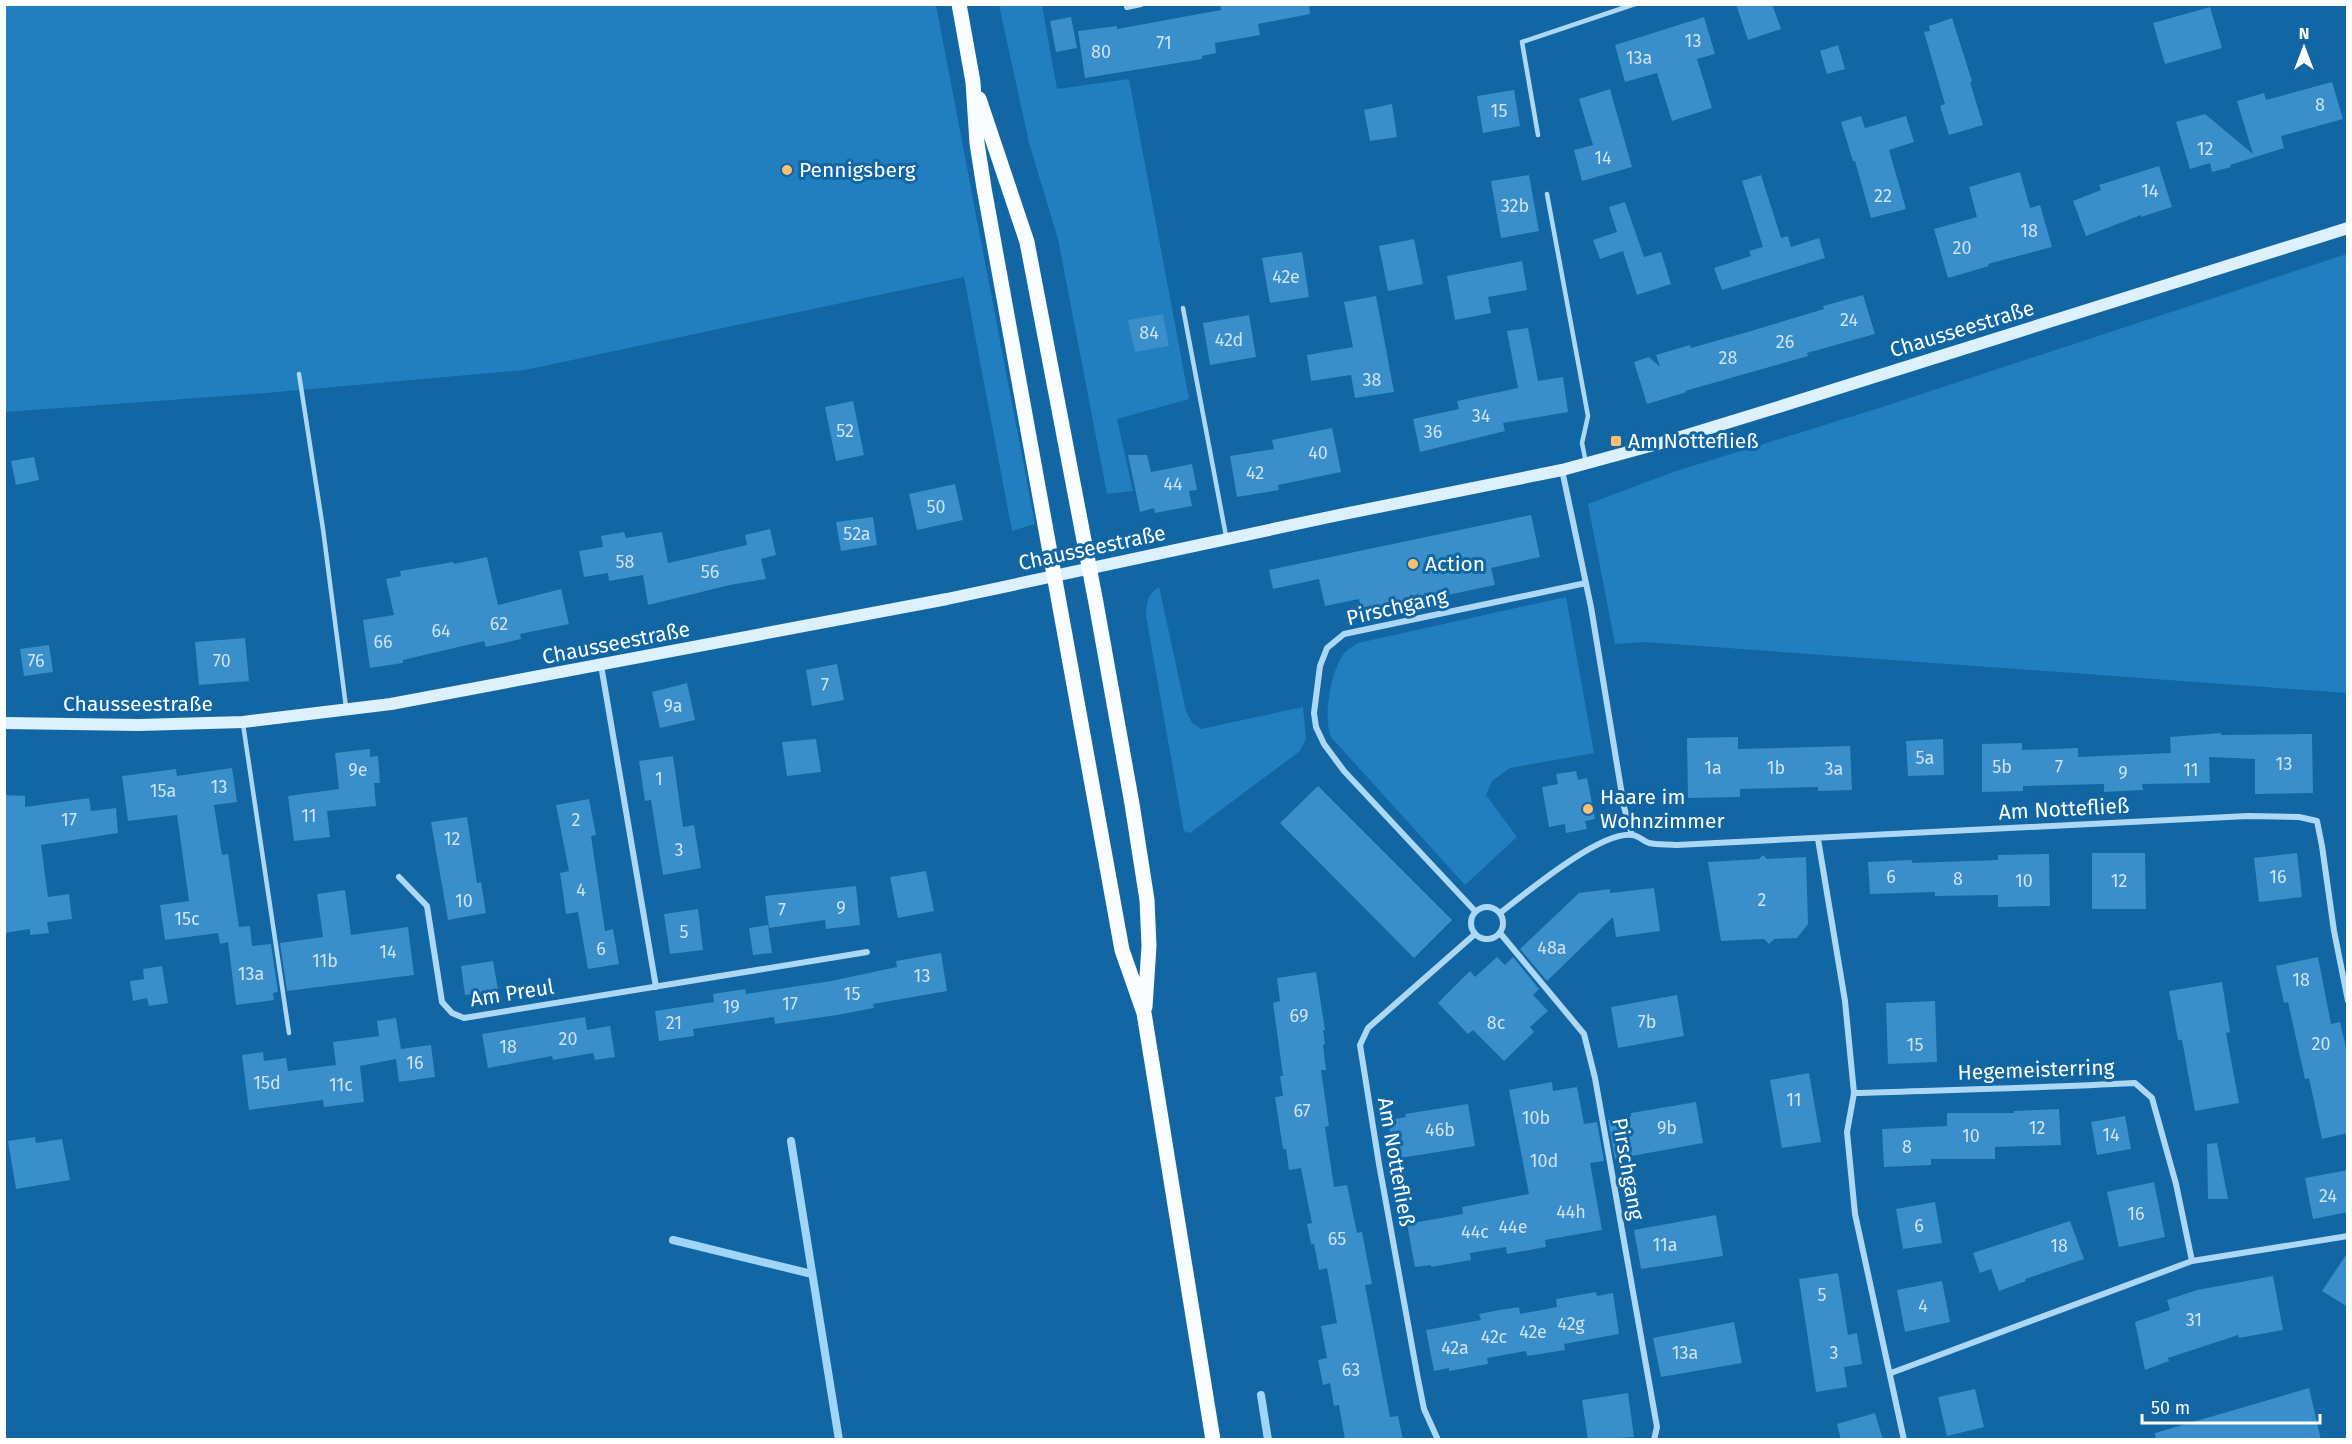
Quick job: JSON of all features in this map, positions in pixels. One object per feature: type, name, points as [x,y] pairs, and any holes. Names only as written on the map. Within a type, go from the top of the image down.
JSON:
[{"type":"main road","points":[[959,4],[973,82],[977,143],[984,188],[1122,950],[1144,1012],[1213,1440]]},
{"type":"main road","points":[[973,82],[1027,242],[1090,569],[1147,900],[1149,946],[1144,1012]]},
{"type":"main road","name":"Chausseestraße","points":[[4,723],[139,725],[243,722],[346,711],[947,599],[1562,470],[1772,410],[2348,228]]},
{"type":"street","points":[[1127,7],[1141,4]]},
{"type":"street","points":[[1500,913],[1554,872],[1599,843],[1615,837],[1632,835],[1624,807],[1586,583],[1562,470]]},
{"type":"street","name":"Pirschgang","points":[[1475,911],[1344,771],[1324,744],[1316,727],[1314,713],[1320,666],[1327,648],[1344,634],[1586,583]]},
{"type":"street","points":[[602,665],[657,987]]},
{"type":"street","name":"Am Nottefließ","points":[[1632,835],[1648,843],[1677,845],[2248,816],[2316,821],[2348,1001]]},
{"type":"street","points":[[1818,839],[1845,1001],[1854,1094],[1847,1132],[1855,1214],[1904,1440]]},
{"type":"street","name":"Am Preul","points":[[399,877],[427,906],[442,1002],[452,1013],[464,1018],[867,952]]},
{"type":"street","points":[[1488,906],[1500,913],[1503,923],[1500,933],[1488,939],[1475,934],[1470,923],[1475,911],[1488,906]]},
{"type":"street","name":"Pirschgang","points":[[1500,933],[1584,1034],[1595,1078],[1658,1427],[1654,1440]]},
{"type":"street","name":"Am Nottefließ","points":[[1438,1440],[1424,1409],[1418,1379],[1360,1045],[1368,1028],[1475,934]]},
{"type":"street","name":"Hegemeisterring","points":[[1854,1094],[2135,1083],[2152,1098],[2176,1184],[2192,1261]]},
{"type":"street","points":[[1891,1374],[2192,1261],[2348,1236]]},
{"type":"lane","points":[[1538,135],[1522,42],[1635,4]]},
{"type":"lane","points":[[1547,194],[1588,416],[1582,443],[1586,463]]},
{"type":"lane","points":[[1183,308],[1227,539]]},
{"type":"lane","points":[[299,374],[323,529],[346,711]]},
{"type":"lane","points":[[243,722],[289,1033]]},
{"type":"shaded area","points":[[4,5],[936,5],[1035,524],[1012,531],[964,277],[525,370],[266,393],[5,412]]},
{"type":"shaded area","points":[[999,5],[1042,5],[1057,89],[1129,79],[1189,399],[1117,419],[1133,491],[1107,494],[1058,239],[1029,143]]},
{"type":"shaded area","points":[[2347,254],[2347,693],[1645,642],[1615,644],[1588,504],[1673,472],[1879,408]]},
{"type":"shaded area","points":[[1159,587],[1186,711],[1192,723],[1201,729],[1303,707],[1306,739],[1300,751],[1190,833],[1184,831],[1146,616],[1148,599]]},
{"type":"shaded area","points":[[1566,597],[1594,753],[1510,768],[1492,781],[1486,795],[1517,837],[1465,885],[1331,737],[1328,708],[1337,666],[1348,649],[1358,643]]},
{"type":"building","points":[[1220,4],[1309,4],[1310,14],[1258,24],[1260,35],[1215,43],[1216,53],[1202,56],[1202,59],[1085,78],[1078,31],[1117,26],[1117,29],[1221,10]]},
{"type":"building","points":[[1736,4],[1772,4],[1781,29],[1748,40]]},
{"type":"building","points":[[2210,7],[2222,48],[2165,64],[2153,23]]},
{"type":"building","points":[[1071,17],[1077,48],[1056,52],[1050,21]]},
{"type":"building","points":[[1704,17],[1715,54],[1697,59],[1712,108],[1672,121],[1657,73],[1625,82],[1615,45]]},
{"type":"building","points":[[1952,18],[1983,125],[1949,135],[1940,106],[1945,104],[1924,32],[1930,31],[1929,26]]},
{"type":"building","points":[[1838,45],[1845,69],[1827,74],[1820,51]]},
{"type":"building","points":[[2332,82],[2343,119],[2281,136],[2284,148],[2230,165],[2231,167],[2212,172],[2210,163],[2190,169],[2176,122],[2205,114],[2253,154],[2237,101],[2264,93],[2266,100]]},
{"type":"building","points":[[1610,89],[1632,167],[1582,181],[1574,150],[1593,145],[1579,99]]},
{"type":"building","points":[[1514,90],[1520,126],[1483,133],[1477,96]]},
{"type":"building","points":[[1392,104],[1397,137],[1370,141],[1364,110]]},
{"type":"building","points":[[1861,116],[1865,128],[1906,116],[1914,142],[1889,150],[1906,209],[1871,218],[1841,122]]},
{"type":"building","points":[[2159,166],[2172,207],[2141,217],[2141,215],[2086,236],[2073,201],[2101,190],[2099,185]]},
{"type":"building","points":[[2020,172],[2030,208],[2040,205],[2052,247],[1988,264],[1989,266],[1948,278],[1934,229],[1977,217],[1969,187]]},
{"type":"building","points":[[1529,175],[1539,231],[1501,238],[1491,181]]},
{"type":"building","points":[[1761,175],[1781,238],[1788,236],[1791,247],[1819,238],[1825,258],[1722,290],[1714,268],[1751,256],[1749,251],[1763,247],[1742,181]]},
{"type":"building","points":[[1625,202],[1644,257],[1661,252],[1671,284],[1637,295],[1623,251],[1600,259],[1593,240],[1617,232],[1609,207]]},
{"type":"building","points":[[1414,239],[1423,284],[1388,291],[1379,246]]},
{"type":"building","points":[[1302,252],[1309,297],[1270,303],[1262,258]]},
{"type":"building","points":[[1522,261],[1527,290],[1488,297],[1491,313],[1455,320],[1447,276]]},
{"type":"building","points":[[1863,295],[1875,334],[1647,404],[1634,362],[1649,357],[1660,367],[1656,355],[1751,331]]},
{"type":"building","points":[[1376,296],[1394,392],[1355,398],[1351,375],[1311,381],[1307,355],[1353,347],[1344,302]]},
{"type":"building","points":[[1163,314],[1169,346],[1135,352],[1128,320]]},
{"type":"building","points":[[1249,315],[1256,357],[1210,365],[1203,323]]},
{"type":"building","points":[[1528,328],[1538,381],[1563,377],[1568,412],[1503,423],[1505,431],[1420,452],[1413,419],[1459,409],[1457,401],[1518,388],[1507,331]]},
{"type":"building","points":[[853,401],[864,455],[836,461],[825,407]]},
{"type":"building","points":[[1332,428],[1341,472],[1278,485],[1279,490],[1237,497],[1230,456],[1274,449],[1272,440]]},
{"type":"building","points":[[1128,455],[1147,455],[1151,472],[1192,464],[1197,490],[1189,491],[1192,506],[1155,513],[1154,508],[1140,512]]},
{"type":"building","points":[[34,457],[39,480],[16,485],[11,461]]},
{"type":"building","points":[[955,484],[963,520],[917,530],[909,494]]},
{"type":"building","name":"Action","points":[[1531,515],[1540,557],[1491,568],[1495,585],[1362,613],[1359,599],[1325,606],[1319,579],[1273,589],[1269,570]]},
{"type":"building","points":[[873,517],[877,545],[841,551],[836,522]]},
{"type":"building","points":[[770,529],[776,555],[761,559],[766,579],[730,585],[648,605],[643,575],[609,581],[608,573],[584,577],[579,551],[603,547],[601,536],[624,532],[626,538],[662,532],[668,563],[747,545],[745,535]]},
{"type":"building","points":[[487,557],[498,605],[561,589],[569,624],[520,634],[521,639],[486,647],[484,641],[403,660],[403,663],[370,668],[363,620],[394,615],[386,579],[401,576],[400,571]]},
{"type":"building","points":[[245,638],[249,681],[199,685],[195,642]]},
{"type":"building","points":[[49,645],[53,672],[24,676],[20,649]]},
{"type":"building","points":[[837,664],[844,700],[812,706],[806,670]]},
{"type":"building","points":[[687,683],[695,720],[660,728],[652,692]]},
{"type":"building","points":[[2221,733],[2221,735],[2312,734],[2313,793],[2255,794],[2255,759],[2209,757],[2210,783],[2142,784],[2143,790],[2104,792],[2104,784],[2023,786],[2023,791],[1982,792],[1982,744],[2022,743],[2022,750],[2078,748],[2078,757],[2171,753],[2170,737]]},
{"type":"building","points":[[1738,737],[1738,749],[1850,746],[1852,790],[1818,791],[1818,787],[1740,789],[1740,797],[1688,798],[1687,738]]},
{"type":"building","points":[[816,739],[821,772],[787,776],[782,742]]},
{"type":"building","points":[[1943,739],[1944,775],[1908,776],[1906,741]]},
{"type":"building","points":[[370,749],[370,757],[378,756],[380,783],[374,783],[376,806],[327,811],[330,837],[294,841],[288,796],[339,789],[335,753]]},
{"type":"building","points":[[673,756],[683,827],[694,825],[701,868],[663,875],[651,800],[645,801],[639,761]]},
{"type":"building","points":[[232,768],[237,802],[214,805],[222,855],[228,854],[239,927],[250,926],[252,946],[271,944],[278,992],[273,993],[274,1000],[236,1005],[228,942],[220,944],[218,933],[165,940],[160,905],[189,901],[177,815],[128,821],[122,776],[176,769],[177,776]]},
{"type":"building","points":[[1576,771],[1578,780],[1587,778],[1595,819],[1585,821],[1587,829],[1566,833],[1565,824],[1549,827],[1542,787],[1558,784],[1556,774]]},
{"type":"building","points":[[1318,786],[1452,920],[1414,958],[1280,823]]},
{"type":"building","points":[[4,795],[25,796],[25,807],[89,798],[91,811],[116,808],[118,833],[41,845],[48,897],[69,894],[72,919],[47,922],[49,933],[30,935],[30,929],[4,933]]},
{"type":"building","points":[[589,799],[596,835],[591,836],[605,931],[613,929],[619,964],[588,969],[578,912],[566,914],[560,873],[569,871],[556,805]]},
{"type":"building","points":[[467,817],[477,883],[481,882],[486,913],[448,920],[431,822]]},
{"type":"building","points":[[2092,853],[2145,853],[2146,909],[2092,909]]},
{"type":"building","points":[[2297,853],[2302,897],[2259,902],[2254,858]]},
{"type":"building","points":[[2049,854],[2050,906],[1998,907],[1998,895],[1935,896],[1935,892],[1870,894],[1868,862],[1998,860],[1998,855]]},
{"type":"building","points":[[1763,855],[1767,859],[1806,857],[1808,924],[1797,938],[1774,939],[1769,944],[1764,939],[1721,941],[1708,862],[1759,859]]},
{"type":"building","points":[[926,871],[934,911],[898,918],[890,877]]},
{"type":"building","points":[[856,886],[860,925],[826,929],[825,920],[769,928],[765,896]]},
{"type":"building","points":[[1654,888],[1660,931],[1616,937],[1613,917],[1547,981],[1520,949],[1579,893],[1610,889],[1610,893]]},
{"type":"building","points":[[345,890],[351,935],[408,927],[414,975],[287,991],[280,943],[323,937],[317,894]]},
{"type":"building","points":[[698,909],[703,950],[670,954],[664,914]]},
{"type":"building","points":[[768,925],[772,953],[753,955],[749,928]]},
{"type":"building","points":[[941,953],[947,991],[873,1004],[874,1008],[837,1015],[775,1024],[774,1017],[693,1029],[694,1036],[659,1041],[655,1011],[714,1002],[713,994],[745,989],[746,994],[831,981],[897,967],[896,961]]},
{"type":"building","points":[[1497,957],[1505,965],[1513,957],[1539,989],[1533,995],[1548,1011],[1530,1027],[1534,1032],[1504,1061],[1473,1030],[1468,1034],[1438,1003],[1470,971],[1475,977]]},
{"type":"building","points":[[2318,957],[2331,1024],[2340,1022],[2348,1056],[2348,1133],[2322,1139],[2309,1078],[2305,1079],[2288,1002],[2284,1003],[2276,966]]},
{"type":"building","points":[[493,961],[498,990],[465,995],[461,966]]},
{"type":"building","points":[[162,966],[168,1003],[149,1006],[147,998],[133,1001],[130,981],[144,979],[143,969]]},
{"type":"building","points":[[1316,972],[1325,1030],[1323,1030],[1325,1044],[1323,1045],[1326,1070],[1321,1070],[1329,1126],[1325,1127],[1334,1187],[1347,1185],[1357,1233],[1362,1232],[1372,1284],[1365,1285],[1390,1417],[1398,1416],[1403,1440],[1345,1440],[1339,1405],[1334,1406],[1330,1383],[1323,1385],[1318,1360],[1327,1358],[1321,1326],[1337,1323],[1327,1268],[1319,1270],[1314,1244],[1311,1244],[1307,1224],[1312,1223],[1301,1168],[1289,1170],[1286,1149],[1283,1149],[1275,1097],[1283,1096],[1280,1076],[1283,1076],[1273,1003],[1280,1001],[1277,978]]},
{"type":"building","points":[[2222,982],[2230,1032],[2226,1033],[2239,1103],[2195,1111],[2182,1040],[2178,1040],[2169,991]]},
{"type":"building","points":[[1677,995],[1684,1036],[1618,1048],[1611,1007]]},
{"type":"building","points":[[1935,1001],[1937,1062],[1888,1064],[1886,1003]]},
{"type":"building","points":[[585,1017],[587,1030],[610,1026],[615,1057],[595,1060],[593,1053],[553,1060],[552,1056],[488,1068],[482,1034]]},
{"type":"building","points":[[396,1018],[401,1049],[431,1045],[435,1077],[399,1082],[396,1059],[360,1066],[364,1102],[324,1107],[323,1100],[249,1110],[242,1055],[263,1052],[264,1061],[286,1058],[288,1071],[336,1065],[333,1042],[379,1036],[377,1021]]},
{"type":"building","points":[[1809,1073],[1821,1142],[1782,1148],[1770,1080]]},
{"type":"building","points":[[1552,1082],[1553,1091],[1577,1087],[1584,1124],[1597,1122],[1604,1161],[1590,1163],[1602,1230],[1545,1240],[1546,1247],[1507,1254],[1506,1247],[1470,1253],[1471,1260],[1431,1267],[1431,1265],[1415,1267],[1407,1224],[1463,1214],[1462,1207],[1529,1194],[1509,1090]]},
{"type":"building","points":[[1696,1102],[1703,1143],[1615,1159],[1608,1120],[1631,1117],[1631,1113]]},
{"type":"building","points":[[1468,1104],[1475,1146],[1394,1159],[1388,1120],[1406,1117],[1405,1114]]},
{"type":"building","points":[[2059,1109],[2061,1145],[1995,1147],[1995,1159],[1931,1159],[1931,1165],[1884,1167],[1882,1129],[1947,1126],[1947,1113],[2014,1113],[2014,1111]]},
{"type":"building","points":[[2125,1116],[2131,1149],[2097,1155],[2091,1122]]},
{"type":"building","points":[[35,1137],[36,1143],[62,1139],[70,1180],[16,1189],[8,1141]]},
{"type":"building","points":[[2217,1143],[2228,1199],[2208,1199],[2207,1144]]},
{"type":"building","points":[[2348,1170],[2348,1212],[2313,1219],[2305,1178]]},
{"type":"building","points":[[2154,1182],[2165,1237],[2119,1247],[2107,1192]]},
{"type":"building","points":[[1935,1202],[1942,1243],[1903,1249],[1896,1209]]},
{"type":"building","points":[[1716,1215],[1723,1256],[1641,1269],[1634,1230]]},
{"type":"building","points":[[2070,1221],[2084,1259],[2025,1279],[2026,1281],[1999,1291],[1991,1269],[1980,1273],[1973,1253]]},
{"type":"building","points":[[2348,1252],[2348,1307],[2322,1291]]},
{"type":"building","points":[[1838,1273],[1848,1335],[1857,1333],[1862,1364],[1844,1367],[1847,1387],[1816,1392],[1799,1279]]},
{"type":"building","points":[[2273,1276],[2283,1330],[2239,1338],[2238,1335],[2168,1358],[2169,1361],[2145,1370],[2135,1322],[2170,1310],[2167,1300],[2197,1290]]},
{"type":"building","points":[[1942,1281],[1950,1322],[1905,1332],[1897,1290]]},
{"type":"building","points":[[1596,1292],[1597,1296],[1613,1293],[1619,1334],[1564,1344],[1565,1350],[1527,1356],[1526,1351],[1487,1358],[1488,1364],[1449,1371],[1449,1368],[1434,1371],[1426,1330],[1481,1320],[1479,1314],[1500,1310],[1519,1307],[1520,1314],[1557,1307],[1556,1299]]},
{"type":"building","points":[[1734,1322],[1742,1363],[1661,1377],[1653,1338]]},
{"type":"building","points":[[2309,1388],[2321,1440],[2156,1440],[2155,1433]]},
{"type":"building","points":[[1975,1389],[1984,1427],[1947,1436],[1938,1397]]},
{"type":"building","points":[[1628,1393],[1634,1437],[1588,1440],[1582,1400]]},
{"type":"building","points":[[1875,1413],[1883,1440],[1841,1440],[1837,1424]]},
{"type":"waterway","points":[[791,1141],[839,1440]]},
{"type":"waterway","points":[[673,1240],[812,1274]]},
{"type":"waterway","points":[[1261,1395],[1268,1440]]},
{"type":"place","name":"Pennigsberg","points":[[787,170]]},
{"type":"place","name":"Am Nottefließ","points":[[1616,441]]},
{"type":"place","name":"Action","points":[[1413,564]]},
{"type":"place","name":"Haare im Wohnzimmer","points":[[1588,809]]}]
